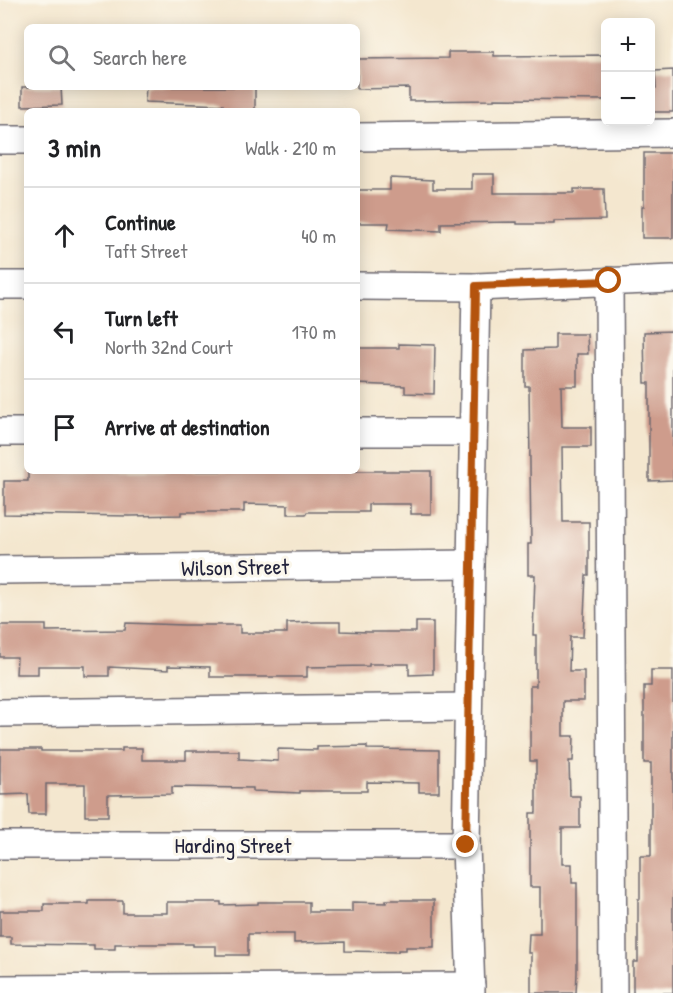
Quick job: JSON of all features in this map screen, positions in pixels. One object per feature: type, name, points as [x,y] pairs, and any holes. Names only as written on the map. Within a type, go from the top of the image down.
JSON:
[{"type":"street","points":[[360,137],[673,133]]},
{"type":"street","points":[[0,140],[24,140]]},
{"type":"street","points":[[360,286],[476,286],[673,279]]},
{"type":"street","points":[[609,281],[614,993]]},
{"type":"street","points":[[0,285],[24,285]]},
{"type":"street","points":[[0,989],[471,989],[466,845],[476,286]]},
{"type":"street","points":[[0,432],[24,432]]},
{"type":"street","points":[[360,432],[473,432]]},
{"type":"street","name":"Wilson Street","points":[[0,570],[471,564]]},
{"type":"street","points":[[0,713],[468,707]]},
{"type":"street","name":"Harding Street","points":[[0,845],[466,845]]},
{"type":"building","points":[[448,52],[494,52],[494,56],[601,55],[601,100],[409,101],[409,88],[360,89],[360,59],[448,58]]},
{"type":"building","points":[[673,70],[673,112],[655,112],[655,71]]},
{"type":"building","points":[[22,87],[24,90],[61,90],[62,105],[22,106]]},
{"type":"building","points":[[146,90],[255,90],[255,108],[145,102]]},
{"type":"building","points":[[644,153],[673,153],[673,238],[642,238]]},
{"type":"building","points":[[472,174],[494,174],[494,193],[574,193],[574,189],[604,189],[605,220],[554,221],[554,224],[441,223],[441,231],[388,229],[389,223],[360,223],[360,190],[390,190],[390,178],[433,180],[433,189],[472,189]]},
{"type":"building","points":[[673,331],[673,480],[649,481],[649,383],[645,383],[644,332]]},
{"type":"building","points":[[555,334],[587,334],[588,354],[577,354],[577,386],[561,386],[562,427],[591,427],[591,447],[562,447],[563,522],[589,522],[589,575],[586,575],[583,637],[570,637],[569,671],[584,671],[584,701],[563,701],[563,736],[574,736],[573,761],[569,761],[570,796],[580,796],[580,828],[562,828],[562,864],[572,864],[572,883],[577,883],[577,973],[576,993],[531,993],[529,934],[540,934],[540,887],[530,887],[530,813],[536,813],[536,761],[530,761],[530,686],[536,686],[536,635],[533,635],[535,575],[528,575],[528,544],[531,544],[529,386],[525,386],[525,350],[555,349]]},
{"type":"building","points":[[399,344],[435,345],[434,394],[405,393],[405,386],[360,384],[360,348],[399,348]]},
{"type":"building","points":[[360,471],[431,471],[431,514],[411,514],[411,504],[368,504],[368,512],[288,514],[288,505],[244,504],[244,512],[181,512],[181,515],[4,514],[4,481],[28,481],[28,474],[360,474]]},
{"type":"building","points":[[340,622],[340,631],[416,632],[416,622],[433,622],[433,674],[409,675],[409,664],[369,664],[369,666],[307,667],[307,677],[210,677],[210,667],[168,666],[168,670],[109,667],[109,676],[85,676],[85,666],[38,666],[38,674],[16,674],[17,657],[0,657],[0,625],[46,625],[46,631],[125,630],[126,623],[240,625],[240,633],[287,633],[287,623]]},
{"type":"building","points":[[651,670],[673,670],[673,993],[633,993],[633,962],[638,962],[640,856],[651,856],[651,763],[644,763],[644,686],[651,686]]},
{"type":"building","points":[[367,746],[367,749],[439,750],[439,792],[419,792],[419,783],[367,782],[367,791],[300,791],[300,793],[253,791],[253,788],[172,787],[172,794],[108,795],[108,816],[85,816],[85,784],[46,784],[46,814],[29,814],[28,794],[0,795],[0,749],[122,751],[122,748],[142,748],[142,760],[186,760],[186,751],[239,751],[239,759],[278,761],[278,749],[317,750],[317,747]]},
{"type":"building","points":[[386,900],[434,900],[434,947],[406,947],[406,950],[398,950],[398,952],[345,951],[345,942],[294,943],[294,934],[248,934],[248,955],[216,955],[216,946],[193,946],[193,944],[115,944],[115,949],[94,949],[94,945],[11,944],[11,937],[0,937],[0,911],[44,911],[44,904],[123,901],[123,913],[167,913],[167,902],[221,902],[221,905],[309,902],[309,912],[352,912],[352,902],[386,903]]},
{"type":"route","points":[[466,845],[476,286],[609,281]]}]
